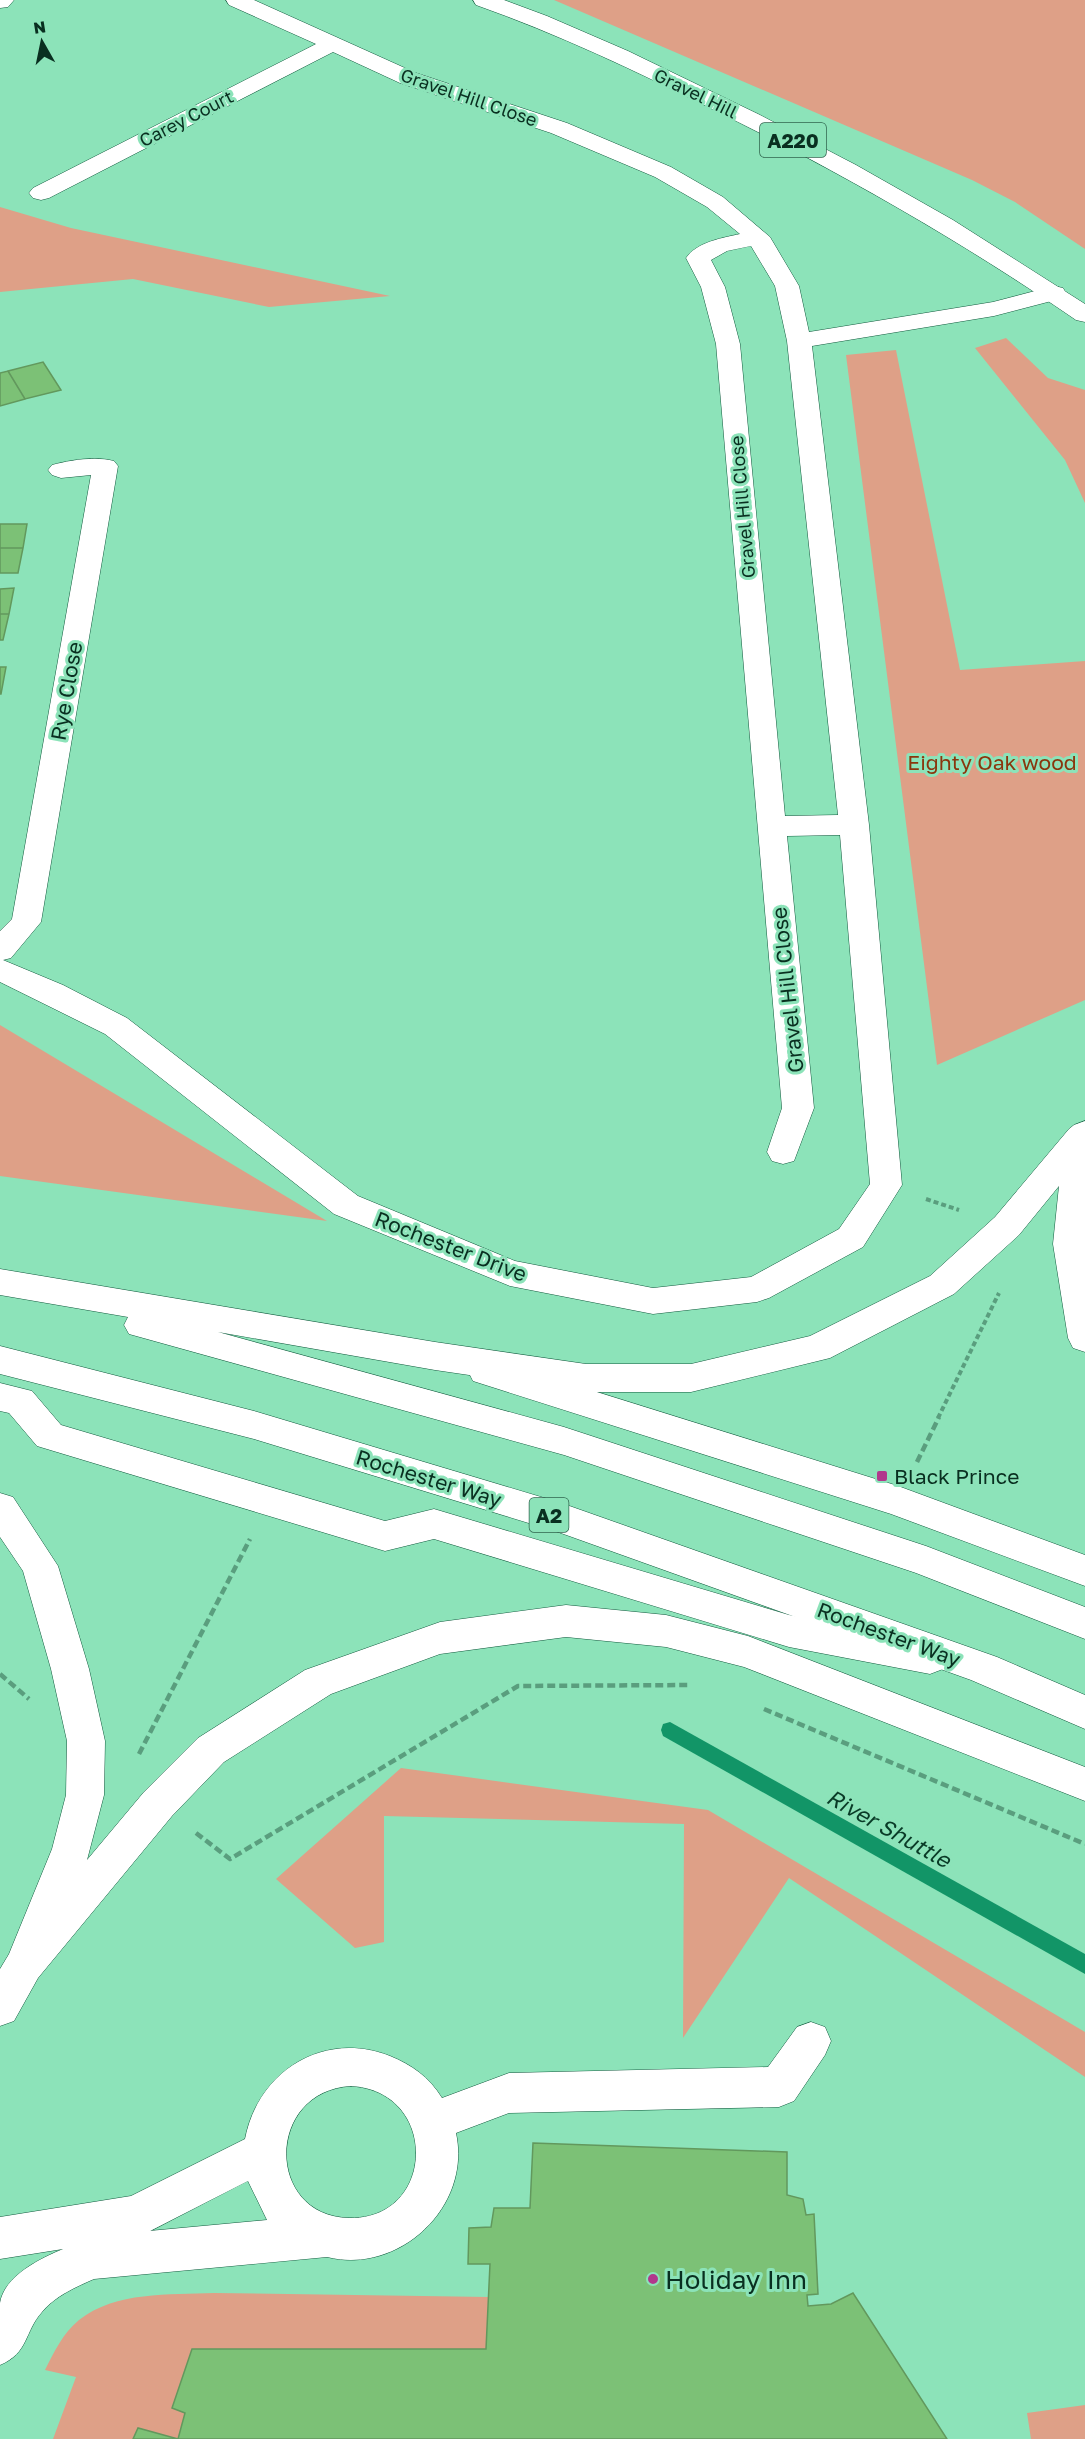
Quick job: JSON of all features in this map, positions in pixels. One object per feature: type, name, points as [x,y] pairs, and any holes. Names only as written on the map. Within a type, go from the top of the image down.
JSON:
[{"type":"main road","name":"Gravel Hill Close","points":[[237,0],[408,78],[559,128],[663,172],[715,202],[758,237],[787,286],[799,341],[854,825],[883,1136]]},
{"type":"main road","name":"Gravel Hill","points":[[484,0],[650,70],[781,134],[938,220],[1085,315]]},
{"type":"main road","name":"Carey Court","points":[[41,193],[332,44]]},
{"type":"main road","name":"Gravel Hill Close","points":[[758,237],[719,246],[698,258],[713,287],[728,344],[798,1108],[783,1152]]},
{"type":"main road","points":[[799,341],[994,309],[1054,293]]},
{"type":"main road","name":"Rye Close","points":[[0,950],[26,922],[105,466],[60,470]]},
{"type":"main road","points":[[771,826],[854,825]]},
{"type":"main road","name":"Rochester Drive","points":[[0,970],[52,993],[116,1026],[346,1205],[510,1273],[653,1301],[757,1289],[851,1238],[886,1185],[883,1136]]},
{"type":"main road","points":[[1083,1135],[1070,1244],[1085,1338]]},
{"type":"main road","points":[[0,1284],[435,1356],[586,1378],[691,1378],[818,1348],[942,1285],[1007,1226],[1083,1135]]},
{"type":"main road","points":[[0,1284],[564,1441],[926,1561],[1085,1623]]},
{"type":"main road","points":[[435,1356],[898,1501],[1085,1571]]},
{"type":"main road","name":"Rochester Way","points":[[0,1360],[254,1425],[561,1518],[984,1668],[1085,1712]]},
{"type":"main road","points":[[0,1397],[20,1401],[49,1436],[385,1536],[434,1524],[789,1631],[984,1668]]},
{"type":"main road","points":[[0,1508],[40,1566],[70,1669],[86,1741],[85,1795],[72,1848],[24,1965],[0,2007]]},
{"type":"main road","points":[[24,1965],[158,1804],[211,1750],[318,1682],[440,1638],[566,1621],[666,1632],[748,1652],[1085,1784]]},
{"type":"main road","points":[[434,2121],[509,2093],[779,2087],[811,2040]]},
{"type":"main road","points":[[0,2343],[27,2296],[57,2273],[94,2258],[326,2236],[354,2238],[382,2232],[406,2217],[425,2197],[436,2172],[439,2146],[434,2121],[424,2100],[408,2085],[388,2074],[361,2067],[332,2069],[310,2078],[291,2093],[275,2112],[266,2134],[263,2152],[267,2180],[279,2205],[300,2225],[326,2236]]},
{"type":"main road","points":[[0,2238],[135,2216],[263,2152]]},
{"type":"path","points":[[898,1501],[1003,1287]]},
{"type":"path","points":[[270,1501],[128,1776],[158,1804],[230,1859],[518,1686],[695,1685]]},
{"type":"path","points":[[0,1674],[22,1694],[86,1741]]},
{"type":"path","points":[[759,1707],[1085,1844]]},
{"type":"green space","points":[[554,0],[1085,0],[1085,249],[1015,202],[972,180]]},
{"type":"green space","points":[[0,207],[71,228],[390,296],[269,307],[133,279],[0,292]]},
{"type":"green space","points":[[1006,338],[1048,378],[1085,390],[1085,503],[1065,460],[975,348]]},
{"type":"green space","name":"Eighty Oak wood","points":[[896,350],[960,670],[1085,661],[1085,1000],[937,1065],[846,355]]},
{"type":"green space","points":[[0,1025],[327,1221],[0,1176]]},
{"type":"green space","points":[[401,1768],[708,1810],[1085,2032],[1085,2077],[789,1878],[683,2038],[684,1824],[384,1816],[384,1942],[355,1948],[276,1879]]},
{"type":"green space","points":[[214,2293],[489,2297],[486,2349],[193,2349],[172,2408],[185,2413],[178,2439],[138,2428],[133,2439],[53,2439],[76,2377],[45,2370],[59,2343],[73,2325],[94,2311],[126,2299]]},
{"type":"green space","points":[[1085,2405],[1085,2439],[1031,2439],[1027,2413]]},
{"type":"building","points":[[43,362],[61,390],[25,399],[8,371]]},
{"type":"building","points":[[8,371],[25,399],[0,406],[0,373]]},
{"type":"building","points":[[0,524],[27,524],[23,548],[0,548]]},
{"type":"building","points":[[0,548],[23,548],[18,573],[0,573]]},
{"type":"building","points":[[14,588],[9,614],[0,614],[0,589]]},
{"type":"building","points":[[0,614],[9,614],[3,640],[0,640]]},
{"type":"building","points":[[0,667],[6,667],[1,694],[0,694]]},
{"type":"building","name":"Holiday Inn","points":[[533,2143],[787,2152],[787,2195],[803,2199],[806,2215],[814,2214],[818,2294],[807,2295],[808,2306],[831,2304],[853,2293],[947,2439],[178,2439],[185,2413],[172,2408],[192,2349],[486,2349],[490,2264],[468,2264],[469,2228],[491,2227],[494,2208],[530,2208]]},
{"type":"building","points":[[138,2428],[178,2439],[133,2439]]},
{"type":"waterway","name":"River Shuttle","points":[[670,1730],[1085,1965]]},
{"type":"place","name":"Black Prince","points":[[882,1476]]},
{"type":"place","name":"Holiday Inn","points":[[653,2279]]}]
